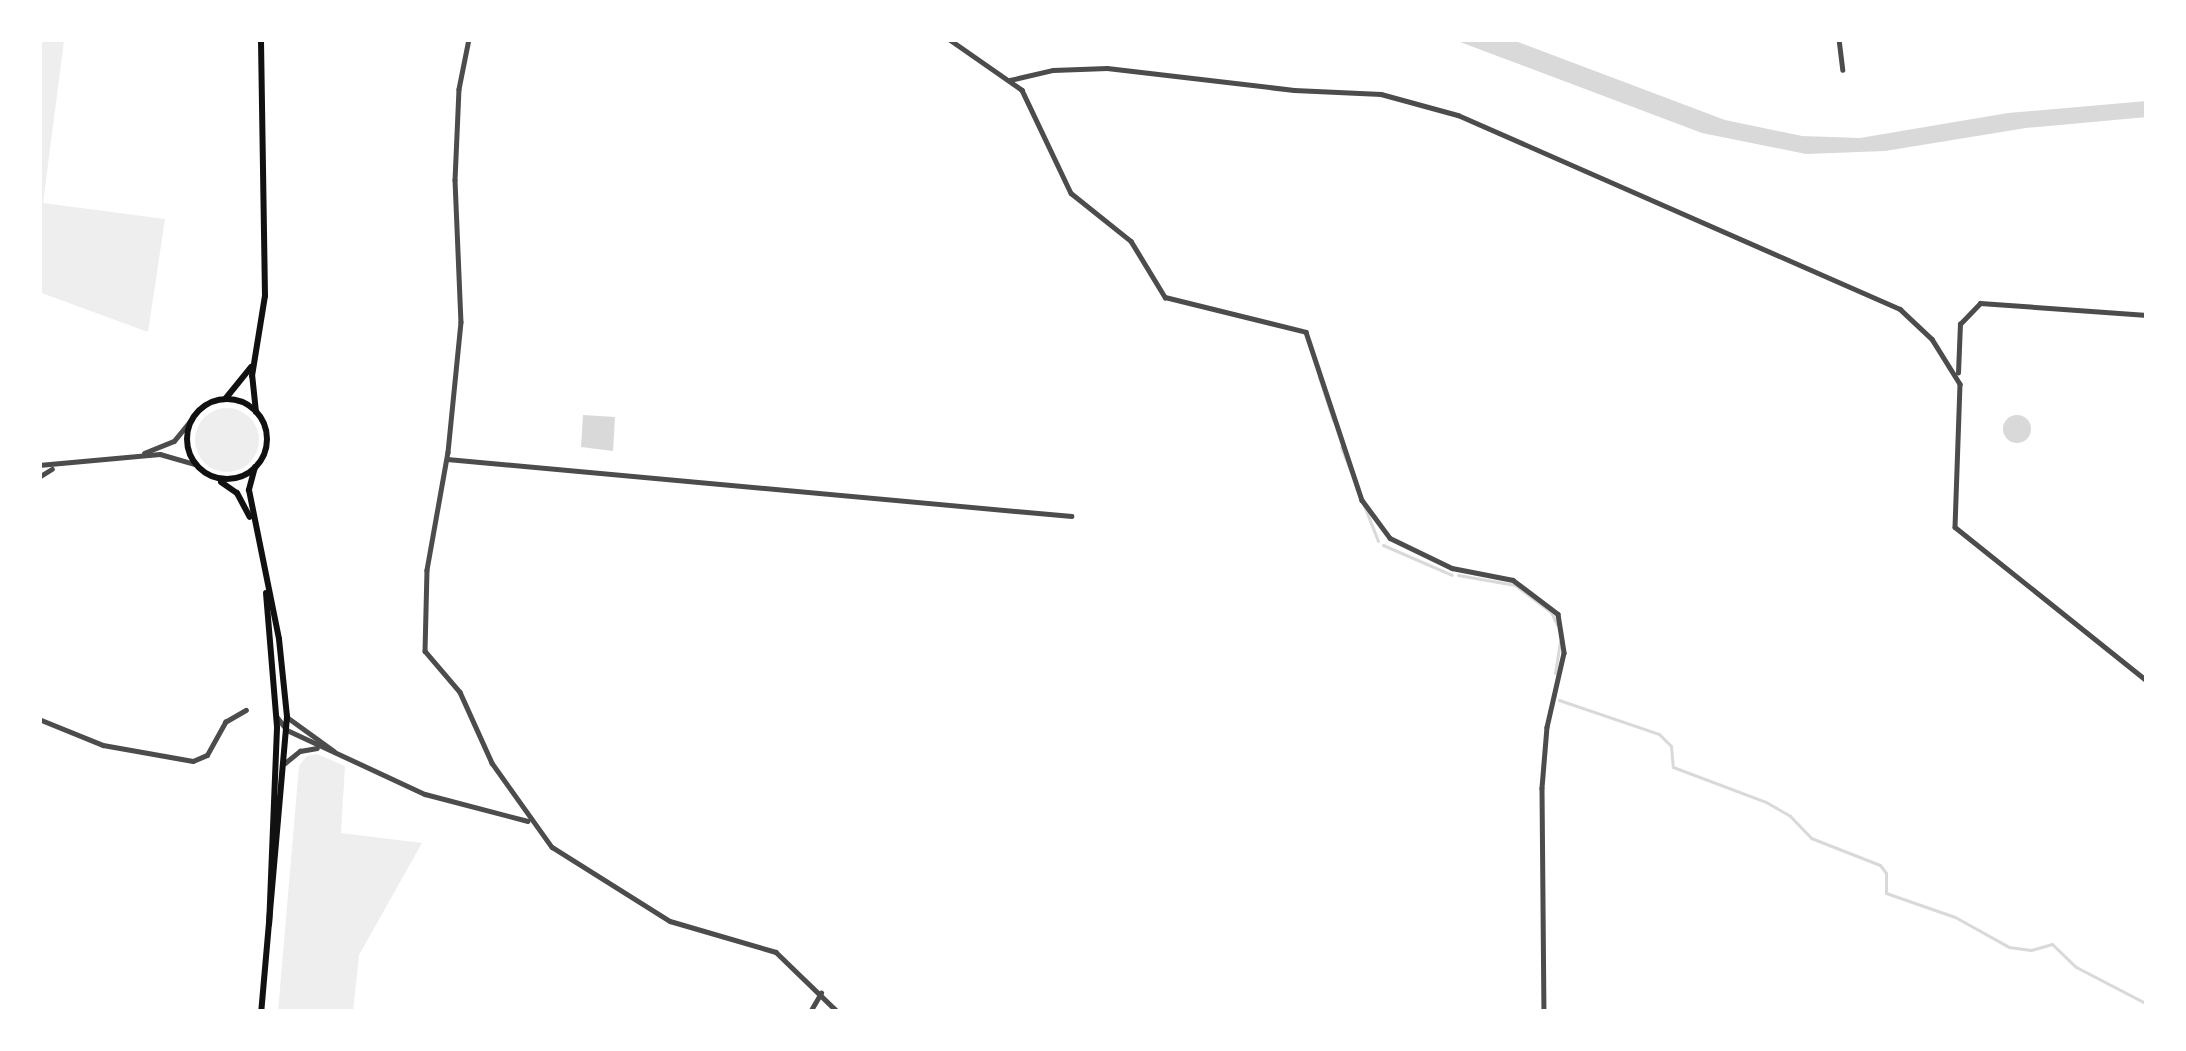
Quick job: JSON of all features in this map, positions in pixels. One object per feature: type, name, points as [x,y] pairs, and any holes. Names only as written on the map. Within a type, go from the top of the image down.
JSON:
[{"type":"main road","points":[[261,39],[265,296],[253,364],[256,412],[267,438],[249,488],[282,717],[269,924]]},
{"type":"main road","points":[[224,400],[253,364]]},
{"type":"main road","points":[[254,526],[237,493],[195,464],[187,442],[192,419],[208,404],[224,400],[256,412]]},
{"type":"main road","points":[[214,477],[233,479],[255,467]]},
{"type":"main road","points":[[261,1012],[285,763],[282,717]]},
{"type":"street","points":[[469,39],[458,100],[455,200],[461,322],[447,459],[427,569],[424,647],[460,692],[492,763],[552,847],[590,876],[680,926],[765,946],[838,1012]]},
{"type":"street","points":[[949,39],[1010,80],[1033,105],[1071,193],[1131,241],[1165,297],[1306,332],[1374,522],[1417,554],[1513,580],[1558,614],[1564,653],[1546,736],[1542,788],[1544,1012]]},
{"type":"street","points":[[1839,39],[1843,70]]},
{"type":"street","points":[[1010,80],[1053,70],[1107,68],[1294,90],[1359,90],[1458,115],[1893,305],[1918,324],[1958,377]]},
{"type":"street","points":[[2147,315],[1980,303],[1960,324],[1962,402],[1952,504],[1955,527],[2147,681]]},
{"type":"street","points":[[133,457],[170,443],[192,419]]},
{"type":"street","points":[[39,465],[169,454],[195,464]]},
{"type":"street","points":[[447,459],[1071,516]]},
{"type":"street","points":[[39,477],[58,466]]},
{"type":"street","points":[[39,719],[104,746],[193,761],[207,754],[225,722],[247,710]]},
{"type":"street","points":[[282,717],[349,761]]},
{"type":"street","points":[[286,730],[434,797],[531,822]]},
{"type":"street","points":[[285,763],[300,751],[321,748]]},
{"type":"street","points":[[810,1012],[821,993]]},
{"type":"shaded area","points":[[39,39],[64,41],[43,203],[165,219],[148,332],[39,292]]},
{"type":"shaded area","points":[[1452,39],[1510,39],[1725,120],[1802,136],[1860,138],[2008,113],[2147,101],[2147,117],[2026,128],[1885,151],[1806,154],[1702,133]]},
{"type":"shaded area","points":[[227,408],[250,417],[259,440],[250,463],[227,472],[204,463],[195,440],[204,417]]},
{"type":"shaded area","points":[[583,415],[615,417],[613,451],[581,447]]},
{"type":"shaded area","points":[[2017,415],[2027,419],[2031,429],[2027,439],[2017,443],[2007,439],[2003,429],[2007,419]]},
{"type":"shaded area","points":[[317,754],[345,766],[341,833],[422,843],[359,955],[353,1012],[278,1012],[299,766],[307,756]]},
{"type":"waterway","points":[[1319,377],[1333,420]]},
{"type":"waterway","points":[[1341,447],[1378,541]]},
{"type":"waterway","points":[[1383,545],[1452,575]]},
{"type":"waterway","points":[[1458,575],[1515,585],[1551,612],[1557,625]]},
{"type":"waterway","points":[[1555,673],[1560,641]]},
{"type":"waterway","points":[[1559,700],[1659,734],[1671,746],[1673,767],[1766,802],[1790,816],[1811,838],[1880,865],[1886,873],[1886,893],[1955,917],[2009,947],[2031,950],[2052,944],[2076,967],[2147,1004]]}]
